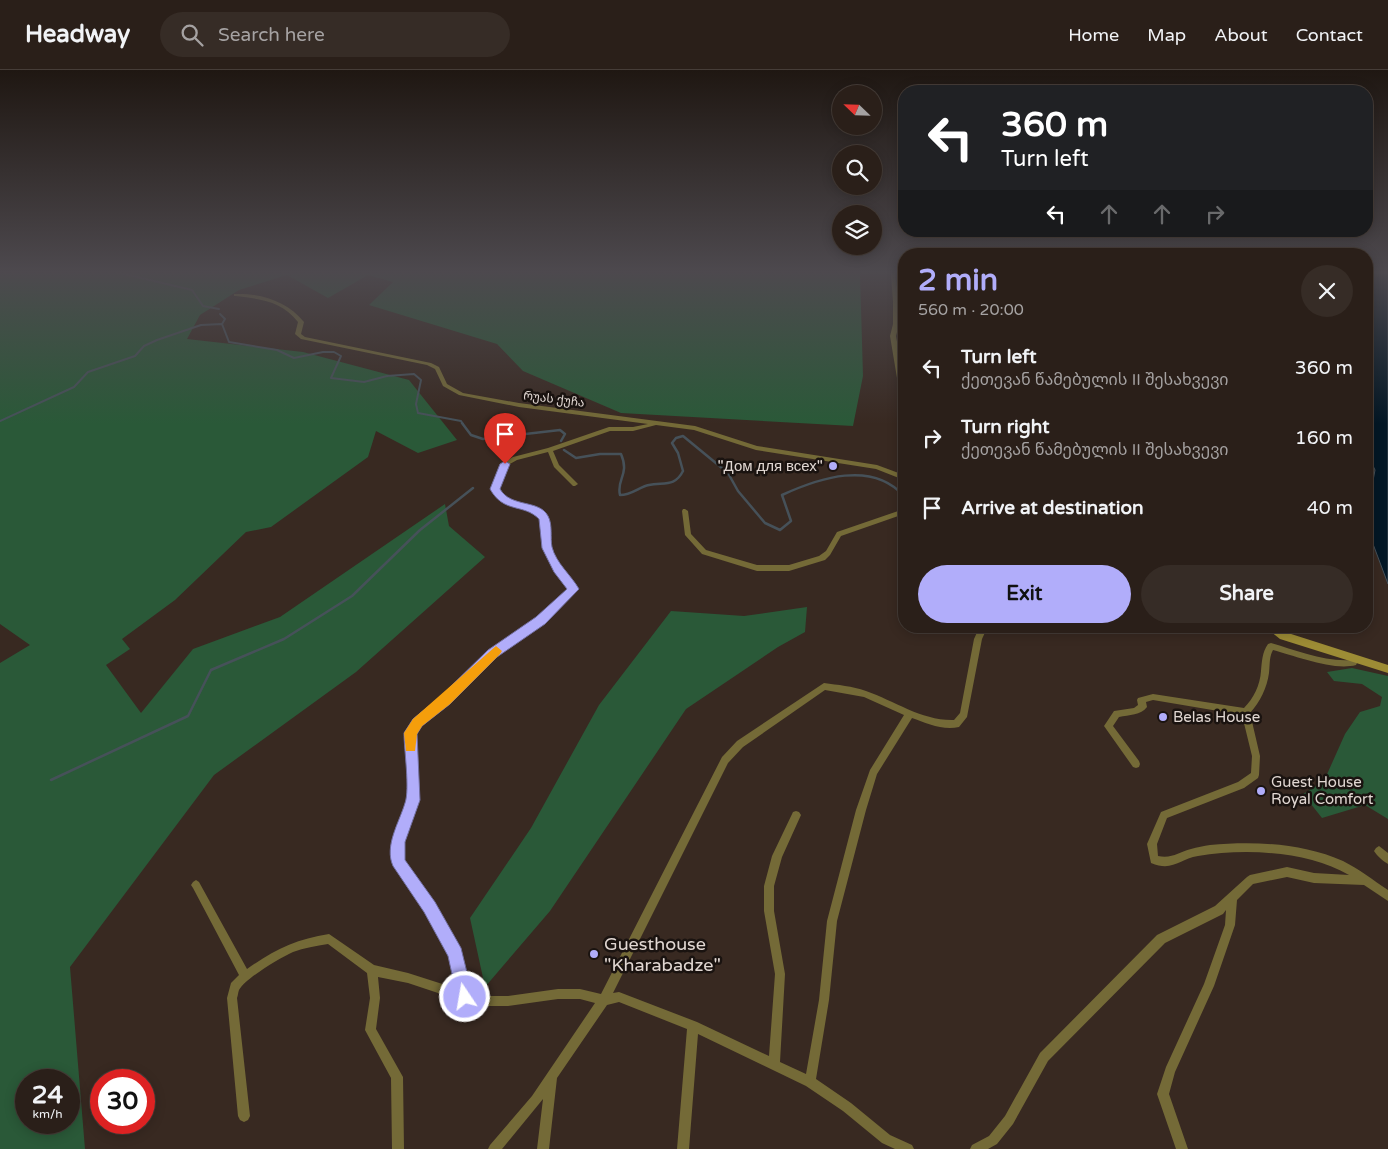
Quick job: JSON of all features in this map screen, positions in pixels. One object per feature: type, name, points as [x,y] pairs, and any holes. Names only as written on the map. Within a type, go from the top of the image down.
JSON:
[{"type":"main road","points":[[1280,633],[1388,669]]},
{"type":"street","name":"რუას ქუჩა","points":[[301,323],[298,334],[303,338],[428,364],[437,368],[445,385],[461,394],[519,406],[695,428],[756,448],[877,467],[898,476]]},
{"type":"street","points":[[896,323],[893,336],[898,366]]},
{"type":"street","points":[[465,997],[456,954],[429,907],[398,862],[398,842],[413,800],[410,733],[417,722],[445,700],[493,653],[540,620],[574,589],[558,569],[547,548],[544,518],[537,511],[513,505],[500,498],[495,489],[505,464],[516,458],[550,450],[603,431],[633,429],[654,424]]},
{"type":"street","points":[[550,450],[556,466],[575,484]]},
{"type":"street","points":[[685,511],[688,535],[704,552],[757,568],[789,568],[822,558],[828,553],[838,534],[898,514]]},
{"type":"street","points":[[494,1149],[536,1100],[604,1000],[725,760],[740,744],[824,686],[864,694],[910,713],[949,726],[956,724],[964,714],[981,633]]},
{"type":"street","points":[[1246,712],[1256,701],[1265,672],[1266,652],[1271,646],[1332,662],[1353,662],[1355,659]]},
{"type":"street","points":[[1136,764],[1108,726],[1117,714],[1135,711],[1143,707],[1141,700],[1153,698],[1246,712]]},
{"type":"street","points":[[1246,712],[1256,756],[1255,775],[1241,785],[1164,815],[1152,844],[1154,860],[1168,864],[1198,851],[1252,847],[1285,849],[1340,866],[1388,896]]},
{"type":"street","points":[[810,1082],[824,1000],[832,921],[861,810],[873,773],[910,713]]},
{"type":"street","points":[[774,1063],[780,974],[769,910],[769,886],[777,856],[796,815]]},
{"type":"street","points":[[1379,851],[1388,859]]},
{"type":"street","points":[[976,1149],[994,1140],[1009,1120],[1044,1058],[1161,940],[1219,910],[1250,880],[1287,872],[1314,878],[1364,881]]},
{"type":"street","points":[[196,885],[245,976]]},
{"type":"street","points":[[1182,1149],[1163,1094],[1170,1071],[1209,986],[1230,925],[1232,899]]},
{"type":"street","points":[[244,1116],[232,998],[235,987],[245,976],[276,953],[303,942],[329,938],[372,970],[408,978],[465,997],[484,1001],[508,1001],[558,994],[580,994],[604,1000],[619,996],[693,1026],[774,1063],[810,1082],[847,1107],[886,1139],[908,1149]]},
{"type":"street","points":[[372,970],[376,998],[370,1030],[397,1077],[398,1149]]},
{"type":"street","points":[[683,1149],[693,1026]]},
{"type":"street","points":[[543,1149],[552,1076]]},
{"type":"green space","points":[[0,323],[195,323],[187,339],[303,352],[409,380],[457,440],[418,453],[376,431],[368,457],[271,527],[246,532],[175,600],[122,639],[130,649],[106,665],[141,713],[193,649],[280,617],[445,504],[449,526],[485,557],[356,672],[214,775],[70,967],[78,1069],[15,1069],[15,1134],[80,1134],[80,1088],[85,1149],[0,1149],[0,663],[30,645],[0,624]]},
{"type":"green space","points":[[429,323],[861,323],[863,376],[853,426],[621,413],[523,371],[497,344]]},
{"type":"green space","points":[[807,607],[805,632],[778,647],[686,709],[550,911],[485,987],[470,918],[531,828],[599,705],[671,611],[744,616]]},
{"type":"green space","points":[[1352,668],[1388,676],[1388,819],[1365,805],[1322,818],[1303,794],[1324,781],[1345,734],[1360,712],[1380,706],[1382,697],[1362,684],[1334,681],[1327,672]]},
{"type":"water","points":[[1373,323],[1388,323],[1388,584],[1373,544],[1373,481],[1375,470],[1373,466]]},
{"type":"waterway","points":[[0,421],[74,387],[88,372],[135,356],[144,346],[157,340],[201,325],[222,324]]},
{"type":"waterway","points":[[222,324],[229,342],[277,350],[294,358],[323,352],[334,352],[341,356],[331,378],[364,382],[387,376],[414,374],[421,380],[416,404],[418,413],[461,421],[463,424]]},
{"type":"waterway","points":[[462,423],[471,435],[483,439],[560,430],[565,434],[561,441]]},
{"type":"waterway","points":[[564,450],[576,458],[600,454],[621,454],[624,472],[619,490],[620,495],[624,495],[645,486],[669,483],[676,480],[683,471],[678,453],[672,443],[676,438],[683,436],[728,473],[738,491],[765,523],[780,530],[791,521],[782,495],[812,483],[828,478],[861,475],[877,478],[898,491]]},
{"type":"waterway","points":[[51,780],[188,716],[211,670],[284,639],[352,596],[420,530],[473,488]]},
{"type":"slow traffic","points":[[411,747],[410,733],[417,722],[445,700],[496,651]]},
{"type":"place","name":"\"Дом для всех\"","points":[[833,466]]},
{"type":"place","name":"Belas House","points":[[1163,717]]},
{"type":"place","name":"Guest House Royal Comfort","points":[[1261,791]]},
{"type":"place","name":"Guesthouse \"Kharabadze\"","points":[[594,954]]},
{"type":"route","points":[[465,997],[456,954],[429,907],[398,862],[398,842],[413,800],[410,733],[417,722],[445,700],[493,653],[540,620],[574,589],[558,569],[547,548],[544,518],[537,511],[513,505],[500,498],[495,489],[497,479],[505,464]]}]
